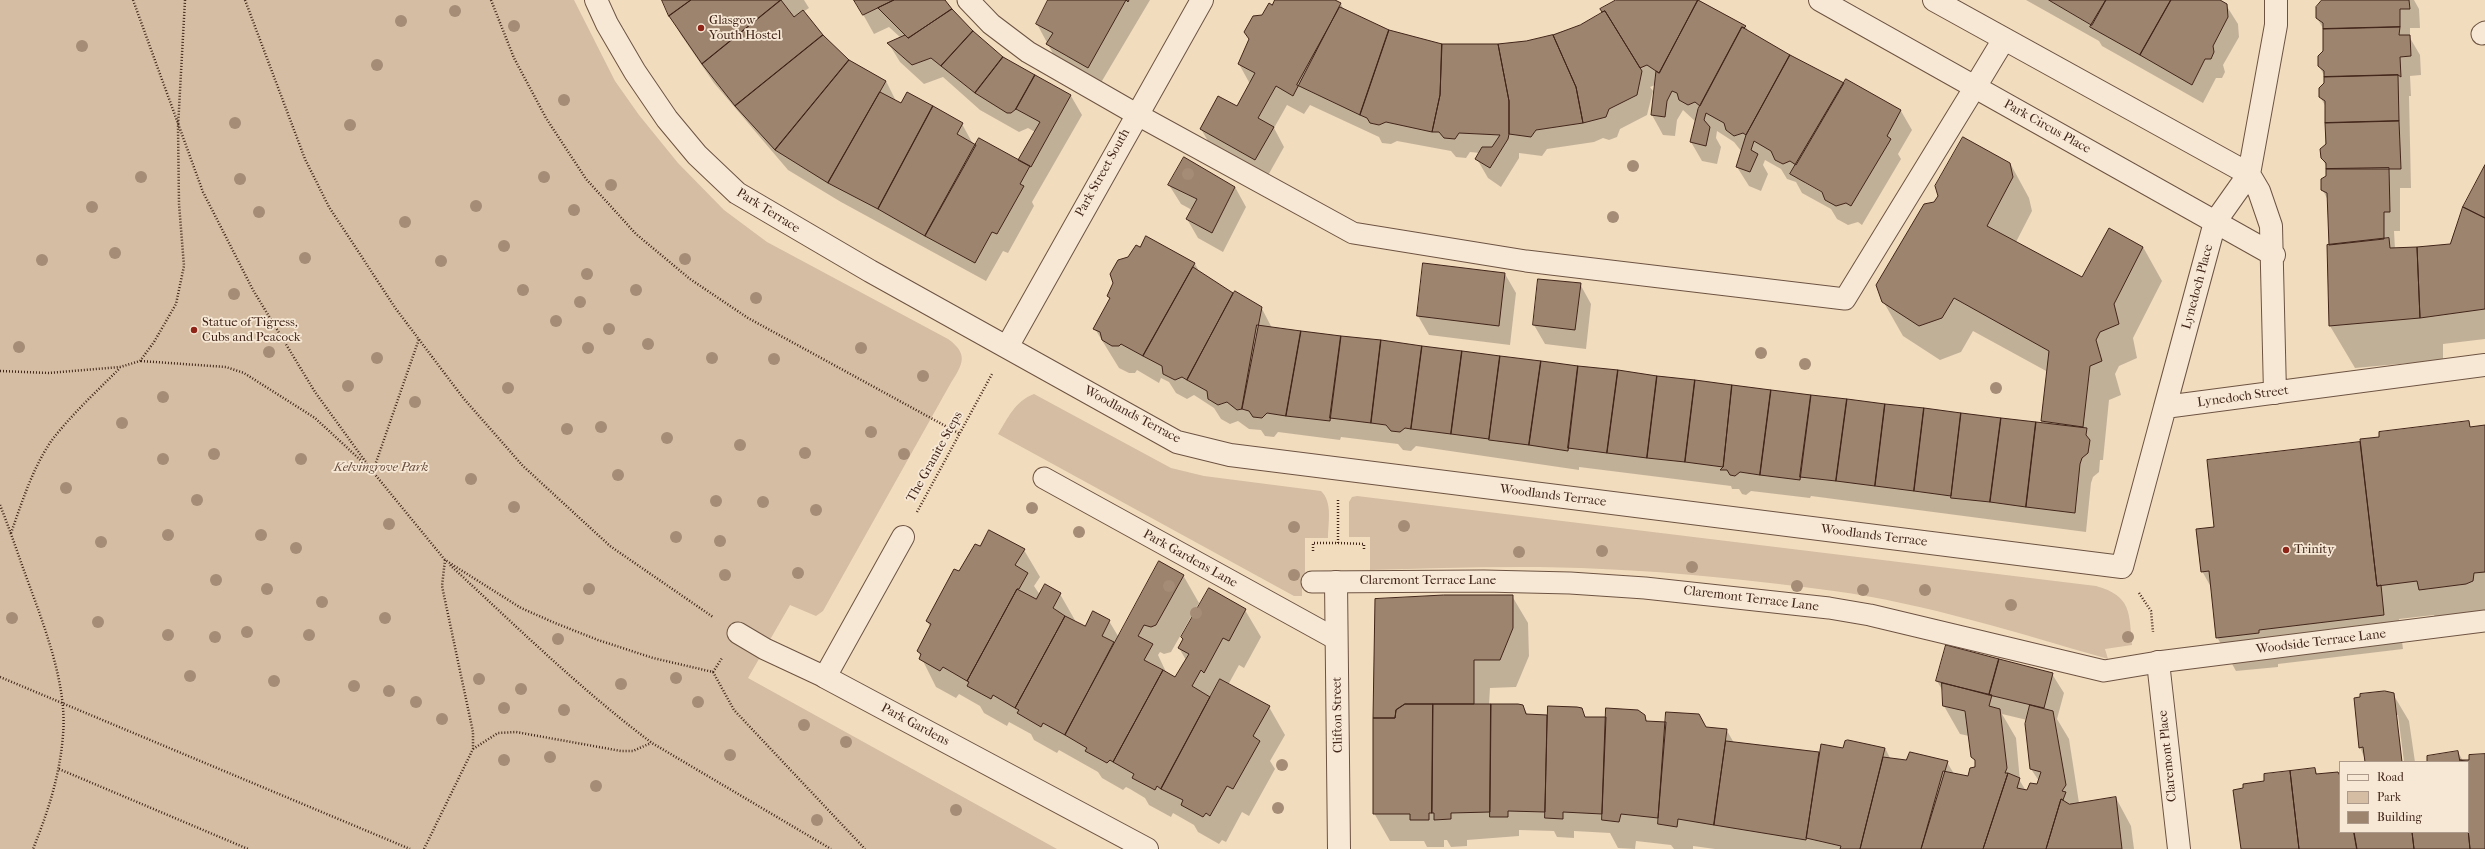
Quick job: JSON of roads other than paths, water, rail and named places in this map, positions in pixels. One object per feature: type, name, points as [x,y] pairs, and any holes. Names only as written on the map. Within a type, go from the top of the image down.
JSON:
[{"type":"street","name":"Park Terrace","points":[[596,0],[607,24],[635,72],[667,119],[723,181],[737,193],[783,222],[1007,347]]},
{"type":"street","name":"Park Street South","points":[[1007,347],[1136,114],[1202,0]]},
{"type":"street","name":"Park Circus Place","points":[[1820,0],[2274,255]]},
{"type":"street","points":[[1934,0],[2249,174],[2259,192],[2271,226],[2274,255],[2275,393]]},
{"type":"street","name":"Lynedoch Place","points":[[2165,407],[2216,222],[2249,174],[2276,25],[2276,0]]},
{"type":"street","points":[[1975,87],[2004,39]]},
{"type":"street","name":"Woodlands Terrace","points":[[1007,347],[1177,442],[1230,455],[2122,567],[2165,407]]},
{"type":"street","name":"Lynedoch Street","points":[[2165,407],[2485,365]]},
{"type":"street","points":[[825,677],[903,537]]},
{"type":"street","name":"Clifton Street","points":[[1336,582],[1340,849]]},
{"type":"street","name":"Claremont Place","points":[[2158,662],[2179,849]]},
{"type":"street","name":"Park Gardens","points":[[825,677],[1147,849]]},
{"type":"lane","points":[[968,0],[991,24],[1028,52],[1136,114],[1353,233],[1526,261],[1845,299],[1975,87]]},
{"type":"lane","name":"Park Gardens Lane","points":[[1044,478],[1336,639]]},
{"type":"lane","name":"Claremont Terrace Lane","points":[[1312,582],[1570,583],[1696,592],[1870,615],[2104,672],[2158,662]]},
{"type":"lane","name":"Woodside Terrace Lane","points":[[2158,662],[2485,621]]},
{"type":"lane","points":[[738,634],[765,649],[825,677]]},
{"type":"place","name":"Glasgow Youth Hostel","points":[[701,28]]},
{"type":"place","name":"Statue of Tigress, Cubs and Peacock","points":[[194,330]]},
{"type":"place","name":"Trinity","points":[[2286,550]]},
{"type":"park label","name":"Kelvingrove Park","points":[[381,468]]}]
